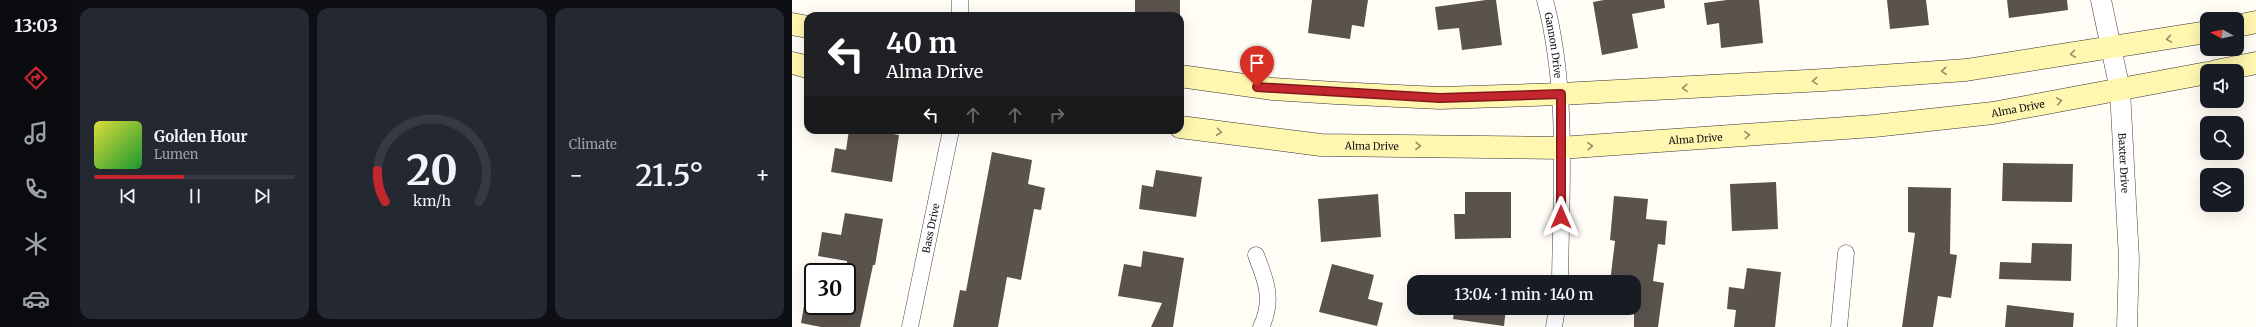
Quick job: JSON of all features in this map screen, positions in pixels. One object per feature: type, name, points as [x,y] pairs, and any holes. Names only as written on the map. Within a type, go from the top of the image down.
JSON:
[{"type":"main road","points":[[2244,25],[2256,22]]},
{"type":"main road","points":[[792,24],[804,26]]},
{"type":"main road","points":[[1184,77],[1273,90],[1343,94],[1440,98],[1561,94],[1824,80],[1966,70],[2200,33]]},
{"type":"main road","points":[[792,63],[804,66]]},
{"type":"main road","points":[[2244,65],[2256,63]]},
{"type":"main road","name":"Alma Drive","points":[[1184,128],[1321,145],[1560,148],[1874,126],[1994,113],[2200,74]]},
{"type":"street","points":[[960,0],[960,12]]},
{"type":"street","name":"Gannon Drive","points":[[1545,0],[1554,35],[1561,94],[1560,275]]},
{"type":"street","name":"Baxter Drive","points":[[2101,0],[2120,90],[2129,259],[2127,327]]},
{"type":"street","name":"Bass Drive","points":[[910,327],[950,134]]},
{"type":"street","points":[[1839,327],[1846,253]]},
{"type":"street","points":[[1256,255],[1268,283],[1267,316],[1261,327]]},
{"type":"street","points":[[1554,327],[1556,315]]},
{"type":"building","points":[[1135,0],[1180,0],[1180,12],[1135,12]]},
{"type":"building","points":[[1312,0],[1368,0],[1364,27],[1352,25],[1350,39],[1308,33]]},
{"type":"building","points":[[1496,0],[1502,45],[1462,50],[1459,28],[1438,30],[1435,7]]},
{"type":"building","points":[[1604,0],[1664,0],[1665,8],[1632,14],[1638,48],[1602,55],[1593,2]]},
{"type":"building","points":[[1727,0],[1759,0],[1763,43],[1721,48],[1719,23],[1707,25],[1704,3]]},
{"type":"building","points":[[1887,0],[1926,0],[1929,25],[1890,29]]},
{"type":"building","points":[[2007,0],[2067,0],[2068,10],[2009,18]]},
{"type":"building","points":[[848,134],[899,135],[892,182],[831,172],[835,148],[846,150]]},
{"type":"building","points":[[992,152],[1032,160],[1028,184],[1045,188],[1041,210],[1034,209],[1021,280],[1007,277],[998,327],[953,327],[960,290],[966,291]]},
{"type":"building","points":[[2003,163],[2073,164],[2072,202],[2002,201]]},
{"type":"building","points":[[1156,170],[1202,177],[1196,217],[1139,209],[1142,185],[1153,187]]},
{"type":"building","points":[[1776,182],[1778,229],[1732,231],[1730,184]]},
{"type":"building","points":[[1908,187],[1951,188],[1950,254],[1957,255],[1951,298],[1938,296],[1933,327],[1902,327],[1915,233],[1908,232]]},
{"type":"building","points":[[1465,192],[1511,192],[1511,238],[1455,239],[1454,214],[1465,214]]},
{"type":"building","points":[[1378,194],[1381,237],[1321,242],[1318,199]]},
{"type":"building","points":[[1614,196],[1648,199],[1646,219],[1667,221],[1665,245],[1658,244],[1653,281],[1664,283],[1658,327],[1634,327],[1634,315],[1641,315],[1641,275],[1611,275],[1615,241],[1610,240]]},
{"type":"building","points":[[845,213],[883,219],[875,265],[873,265],[860,327],[821,327],[801,323],[804,306],[804,315],[856,315],[856,263],[847,263],[847,261],[818,256],[822,232],[841,235]]},
{"type":"building","points":[[2032,243],[2072,244],[2071,281],[1999,279],[2000,262],[2031,263]]},
{"type":"building","points":[[1143,251],[1184,258],[1173,327],[1151,327],[1162,303],[1118,296],[1124,264],[1141,267]]},
{"type":"building","points":[[1332,264],[1374,275],[1368,299],[1383,303],[1377,326],[1319,312]]},
{"type":"building","points":[[1747,268],[1781,272],[1775,327],[1734,327],[1736,310],[1727,309],[1729,287],[1744,289]]},
{"type":"building","points":[[2007,305],[2074,313],[2073,327],[2005,327]]},
{"type":"building","points":[[1454,315],[1505,315],[1504,326],[1453,319]]},
{"type":"route","points":[[1257,87],[1273,90],[1440,98],[1561,94],[1561,217]]}]
